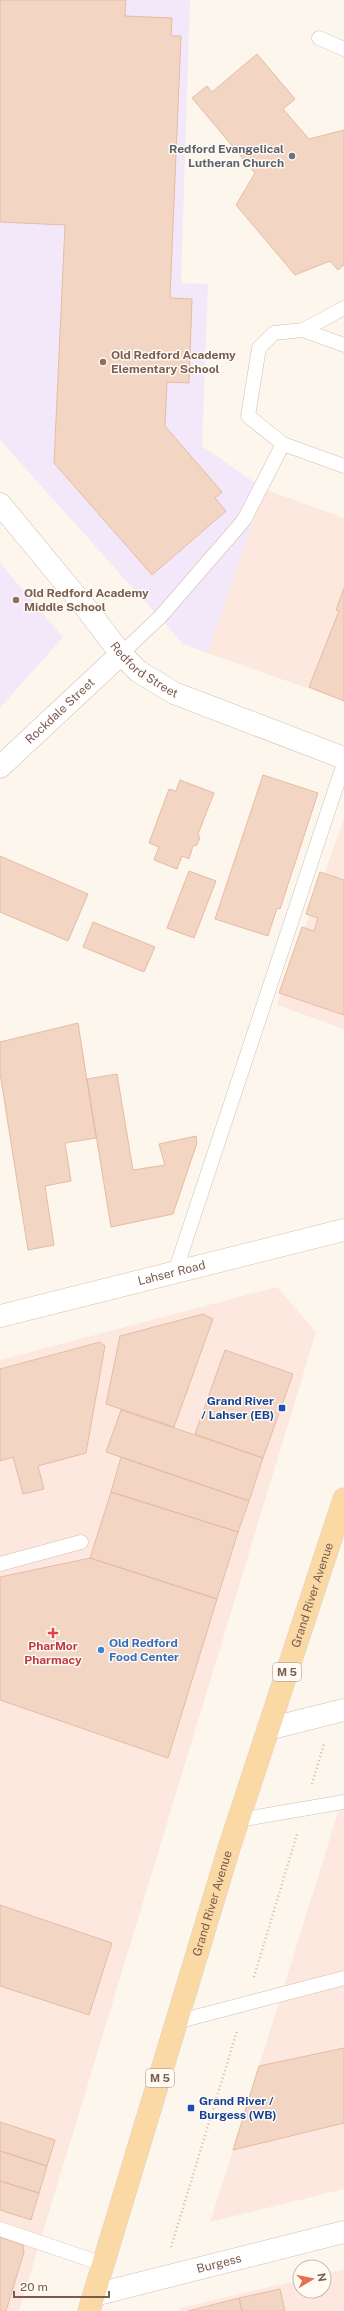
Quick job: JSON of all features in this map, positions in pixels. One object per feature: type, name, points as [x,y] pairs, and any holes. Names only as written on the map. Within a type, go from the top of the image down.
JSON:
[{"type":"main road","name":"Grand River Avenue","points":[[92,2303],[176,2022],[239,1820],[344,1499]]},
{"type":"street","name":"Redford Street","points":[[0,504],[90,613],[121,654],[138,671],[174,693],[344,758]]},
{"type":"street","name":"Rockdale Street","points":[[0,768],[121,654]]},
{"type":"street","name":"Lahser Road","points":[[0,1316],[344,1230]]},
{"type":"street","points":[[268,1729],[344,1710]]},
{"type":"street","name":"Burgess","points":[[92,2303],[344,2232]]},
{"type":"lane","points":[[319,38],[344,48]]},
{"type":"lane","points":[[344,308],[304,330],[274,333],[259,348],[248,416],[283,444],[344,466]]},
{"type":"lane","points":[[304,330],[344,345]]},
{"type":"lane","points":[[121,654],[161,616],[244,520],[283,444]]},
{"type":"lane","points":[[175,1272],[344,762]]},
{"type":"lane","points":[[0,1564],[80,1542]]},
{"type":"lane","points":[[239,1820],[344,1802]]},
{"type":"lane","points":[[176,2022],[344,1978]]},
{"type":"lane","points":[[0,2229],[103,2264]]},
{"type":"shaded area","name":"Old Redford Academy Elementary School","points":[[0,0],[190,0],[181,283],[208,284],[202,446],[264,489],[207,653],[183,644],[0,440]]},
{"type":"shaded area","points":[[264,489],[344,518],[344,701],[207,653]]},
{"type":"shaded area","name":"Old Redford Academy Middle School","points":[[0,563],[63,637],[0,708]]},
{"type":"shaded area","points":[[344,819],[344,1029],[277,1005]]},
{"type":"shaded area","points":[[277,1287],[316,1332],[19,2311],[0,2311],[0,1360]]},
{"type":"shaded area","points":[[344,1793],[344,2189],[210,2222],[233,2150]]},
{"type":"shaded area","points":[[344,2269],[344,2311],[179,2311],[180,2308],[292,2282],[292,2299],[332,2299],[332,2272]]},
{"type":"building","name":"Old Redford Academy Elementary School","points":[[0,0],[126,0],[125,16],[172,18],[171,36],[181,36],[170,298],[192,299],[189,383],[167,382],[165,426],[222,492],[215,498],[226,511],[152,575],[54,463],[65,225],[0,222]]},
{"type":"building","name":"Redford Evangelical Lutheran Church","points":[[257,54],[295,99],[283,109],[309,139],[344,130],[344,265],[338,270],[330,261],[295,275],[236,205],[255,173],[192,98],[207,86],[212,92]]},
{"type":"building","points":[[344,588],[344,701],[309,687],[339,611],[336,610]]},
{"type":"building","points":[[263,775],[318,793],[280,909],[277,908],[268,936],[215,919]]},
{"type":"building","points":[[180,780],[214,793],[198,834],[200,837],[197,845],[193,846],[189,859],[182,856],[177,869],[154,860],[159,847],[149,843],[169,789],[176,791]]},
{"type":"building","points":[[0,856],[88,894],[68,941],[0,912]]},
{"type":"building","points":[[189,871],[216,881],[194,938],[167,928]]},
{"type":"building","points":[[320,872],[344,880],[344,1015],[279,993],[302,927],[314,931],[318,918],[306,914]]},
{"type":"building","points":[[93,922],[155,947],[144,972],[83,947]]},
{"type":"building","points":[[78,1023],[96,1138],[65,1143],[71,1181],[45,1186],[54,1245],[28,1250],[0,1073],[0,1042]]},
{"type":"building","points":[[117,1074],[133,1170],[165,1165],[159,1144],[196,1136],[197,1143],[173,1214],[111,1227],[87,1079]]},
{"type":"building","points":[[203,1314],[213,1319],[174,1427],[106,1404],[120,1336]]},
{"type":"building","points":[[100,1342],[105,1346],[86,1453],[38,1466],[44,1489],[23,1494],[13,1457],[0,1461],[0,1369]]},
{"type":"building","points":[[225,1350],[293,1374],[263,1458],[195,1434]]},
{"type":"building","points":[[121,1410],[263,1458],[249,1501],[106,1452]]},
{"type":"building","points":[[121,1457],[249,1501],[238,1532],[111,1492]]},
{"type":"building","points":[[111,1492],[238,1532],[217,1599],[90,1558]]},
{"type":"building","name":"Old Redford Food Center","points":[[90,1558],[217,1599],[168,1758],[0,1700],[0,1577]]},
{"type":"building","points":[[0,1905],[112,1943],[89,2015],[0,1986]]},
{"type":"building","points":[[344,2048],[344,2123],[233,2150],[259,2066]]},
{"type":"building","points":[[0,2122],[55,2140],[47,2166],[0,2151]]},
{"type":"building","points":[[0,2151],[47,2166],[39,2193],[0,2181]]},
{"type":"building","points":[[0,2181],[39,2193],[31,2220],[0,2210]]},
{"type":"building","points":[[0,2237],[23,2245],[24,2252],[6,2311],[0,2311]]},
{"type":"building","points":[[280,2289],[285,2311],[242,2311],[239,2298]]},
{"type":"building","points":[[239,2298],[242,2311],[188,2311]]},
{"type":"place","name":"Redford Evangelical Lutheran Church","points":[[292,156]]},
{"type":"place","name":"Old Redford Academy Elementary School","points":[[103,362]]},
{"type":"place","name":"Old Redford Academy Middle School","points":[[16,600]]},
{"type":"place","name":"Grand River / Lahser (EB)","points":[[282,1408]]},
{"type":"place","name":"PharMor Pharmacy","points":[[53,1633]]},
{"type":"place","name":"Old Redford Food Center","points":[[101,1650]]},
{"type":"place","name":"Grand River / Burgess (WB)","points":[[191,2108]]}]
